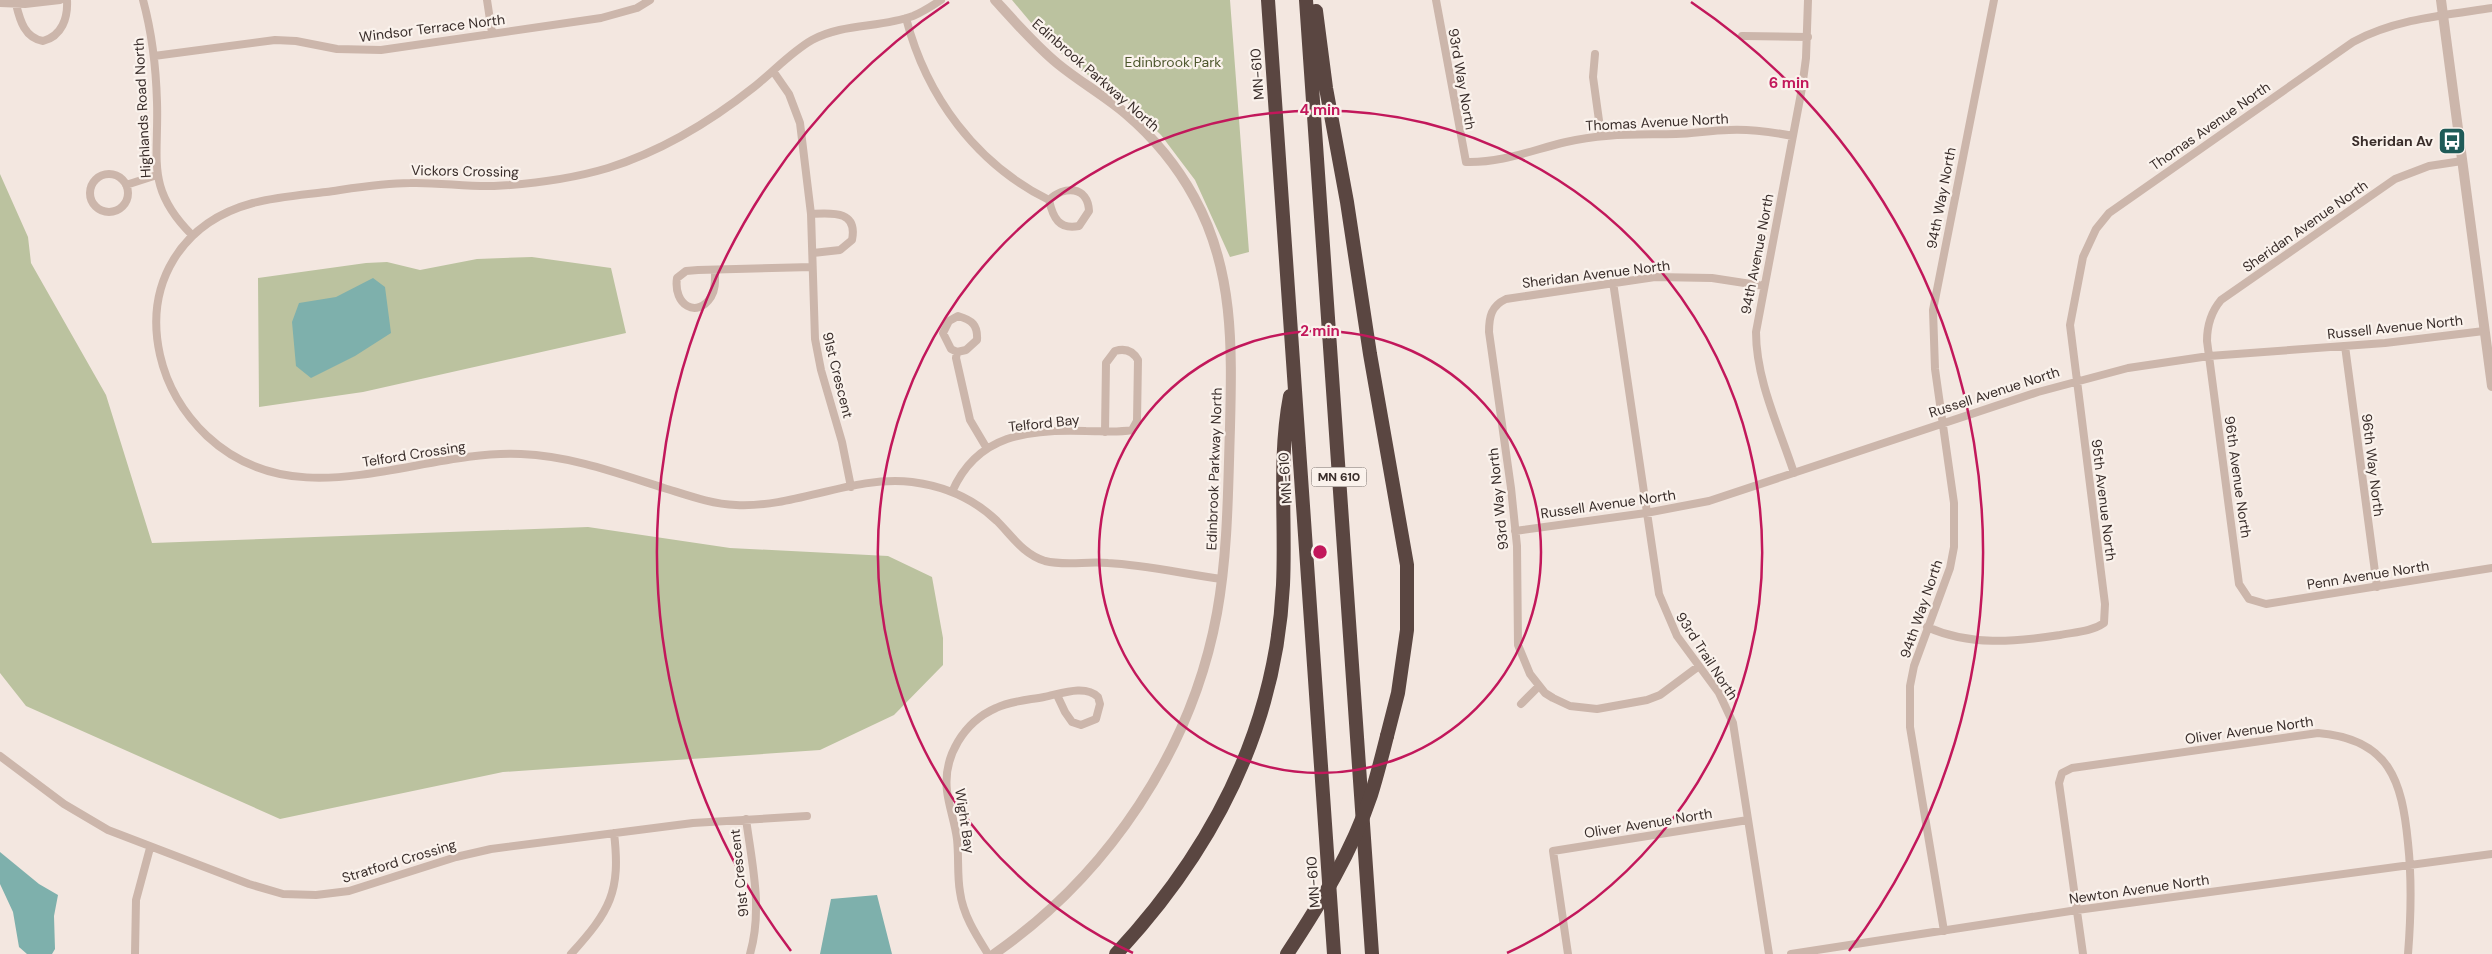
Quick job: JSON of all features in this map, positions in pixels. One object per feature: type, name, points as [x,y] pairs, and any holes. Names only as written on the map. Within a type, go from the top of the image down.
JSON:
[{"type":"highway","name":"MN-610","points":[[1268,0],[1334,954]]},
{"type":"highway","name":"MN 610","points":[[1306,0],[1372,954]]},
{"type":"highway","points":[[1287,954],[1319,906],[1351,844],[1371,795],[1398,693],[1407,630],[1407,565],[1370,354],[1347,202],[1326,88],[1314,0]]},
{"type":"highway","points":[[1116,954],[1179,880],[1214,825],[1243,765],[1263,708],[1280,619],[1284,568],[1284,430],[1294,378]]},
{"type":"street","points":[[0,3],[16,4],[60,0]]},
{"type":"street","points":[[16,4],[21,23],[29,35],[43,42],[52,39],[62,26],[66,16],[68,0]]},
{"type":"street","name":"Highlands Road North","points":[[142,0],[154,56],[157,101],[157,175],[165,202],[192,235]]},
{"type":"street","points":[[487,0],[492,33]]},
{"type":"street","name":"Windsor Terrace North","points":[[154,56],[276,40],[296,41],[337,49],[381,50],[601,18],[628,11],[650,0]]},
{"type":"street","name":"Vickors Crossing","points":[[192,235],[208,222],[223,214],[264,200],[395,183],[486,186],[527,184],[608,168],[684,136],[719,114],[811,41],[832,32],[906,18],[941,0]]},
{"type":"street","name":"Edinbrook Parkway North","points":[[994,954],[1016,939],[1069,892],[1107,849],[1141,802],[1170,751],[1193,697],[1210,645],[1222,579],[1228,508],[1231,328],[1228,296],[1214,241],[1194,195],[1172,163],[1126,114],[1039,47],[995,0]]},
{"type":"street","name":"93rd Way North","points":[[1436,0],[1466,162]]},
{"type":"street","name":"94th Avenue North","points":[[1794,473],[1758,362],[1756,332],[1802,88],[1808,37],[1808,0]]},
{"type":"street","name":"94th Way North","points":[[1944,931],[1909,714],[1910,686],[1914,666],[1927,627],[1950,568],[1954,547],[1954,503],[1935,369],[1933,310],[1994,0]]},
{"type":"street","points":[[2441,0],[2462,161],[2488,330],[2492,386]]},
{"type":"street","name":"Thomas Avenue North","points":[[2076,380],[2070,325],[2072,307],[2088,244],[2109,213],[2353,42],[2388,26],[2492,8]]},
{"type":"street","points":[[906,18],[919,60],[949,114],[990,159],[1013,179],[1049,200],[1056,221],[1071,227],[1079,226],[1086,218],[1089,204],[1081,193],[1074,190],[1064,190],[1056,193],[1049,200]]},
{"type":"street","points":[[1742,36],[1808,37]]},
{"type":"street","points":[[1594,54],[1593,77],[1601,136]]},
{"type":"street","name":"91st Crescent","points":[[773,71],[789,94],[800,124],[811,214],[815,339],[821,370],[842,442],[851,487]]},
{"type":"street","name":"Thomas Avenue North","points":[[1466,162],[1489,162],[1507,159],[1566,142],[1601,136],[1684,134],[1727,130],[1766,132],[1793,136]]},
{"type":"street","name":"Sheridan Avenue North","points":[[2209,356],[2207,341],[2209,321],[2214,309],[2221,300],[2395,180],[2429,166],[2462,161]]},
{"type":"street","points":[[111,174],[122,180],[126,185],[127,196],[118,210],[107,212],[93,204],[90,192],[91,186],[99,177],[111,174]]},
{"type":"street","points":[[126,185],[157,175]]},
{"type":"street","points":[[811,214],[839,214],[851,222],[854,231],[852,240],[840,250],[813,253]]},
{"type":"street","name":"Telford Crossing","points":[[192,235],[177,254],[166,274],[159,295],[156,318],[157,340],[162,364],[170,386],[197,426],[228,452],[256,466],[279,473],[321,479],[398,471],[462,458],[515,454],[544,456],[600,468],[712,502],[737,505],[762,504],[882,482],[905,481],[952,492],[989,514],[1025,551],[1046,561],[1114,563],[1222,579]]},
{"type":"street","points":[[715,270],[715,287],[711,297],[705,304],[697,308],[687,306],[679,299],[676,290],[677,278],[686,271],[715,270],[812,267]]},
{"type":"street","name":"Sheridan Avenue North","points":[[1494,306],[1515,297],[1613,282],[1684,275],[1764,286]]},
{"type":"street","name":"93rd Trail North","points":[[1613,282],[1659,594],[1676,636],[1719,693],[1733,723],[1769,954]]},
{"type":"street","name":"93rd Way North","points":[[1494,306],[1490,317],[1490,332],[1512,488],[1518,645],[1523,662],[1539,686]]},
{"type":"street","points":[[958,316],[972,321],[977,333],[977,340],[973,346],[957,352],[951,349],[943,333],[949,321],[958,316]]},
{"type":"street","name":"Russell Avenue North","points":[[1515,531],[1646,513],[1709,501],[2076,380],[2128,368],[2209,356],[2345,346],[2488,330]]},
{"type":"street","name":"96th Way North","points":[[2345,346],[2377,587]]},
{"type":"street","name":"Telford Bay","points":[[952,492],[963,470],[986,447],[1015,437],[1056,431],[1116,433],[1132,430],[1137,421],[1138,360],[1128,350],[1115,351],[1106,363],[1105,432]]},
{"type":"street","points":[[957,352],[956,358],[970,420],[986,447]]},
{"type":"street","name":"96th Avenue North","points":[[2209,356],[2239,584],[2250,599]]},
{"type":"street","name":"95th Avenue North","points":[[1927,627],[1961,638],[2006,642],[2086,631],[2104,623],[2105,604],[2076,380]]},
{"type":"street","name":"Penn Avenue North","points":[[2250,599],[2266,604],[2492,568]]},
{"type":"street","points":[[1521,704],[1539,686],[1553,698],[1570,706],[1597,709],[1648,700],[1660,695],[1699,666]]},
{"type":"street","name":"Wight Bay","points":[[988,954],[966,916],[960,893],[956,828],[947,791],[946,773],[950,757],[958,740],[981,716],[1013,702],[1077,691],[1094,692],[1100,704],[1096,719],[1080,725],[1072,722],[1057,695]]},
{"type":"street","name":"Oliver Avenue North","points":[[2077,910],[2059,783],[2062,773],[2072,768],[2304,734],[2338,734],[2369,748],[2392,773],[2400,788],[2405,808],[2410,865]]},
{"type":"street","name":"Stratford Crossing","points":[[0,756],[81,815],[108,830],[150,848],[266,890],[283,894],[316,895],[349,891],[476,852],[614,833],[746,819],[807,816]]},
{"type":"street","name":"91st Crescent","points":[[746,819],[757,907],[757,922],[750,954]]},
{"type":"street","name":"Oliver Avenue North","points":[[1568,954],[1553,851],[1748,820]]},
{"type":"street","points":[[570,954],[604,914],[610,901],[617,873],[614,833]]},
{"type":"street","points":[[135,954],[136,900],[150,848]]},
{"type":"street","name":"Newton Avenue North","points":[[1791,954],[2077,910],[2492,854]]},
{"type":"street","points":[[2408,954],[2410,865]]},
{"type":"street","points":[[2077,910],[2083,954]]},
{"type":"green space","name":"Edinbrook Park","points":[[1012,0],[1230,0],[1249,252],[1230,257],[1195,180],[1161,135],[1124,99],[1079,69],[1043,37]]},
{"type":"green space","points":[[0,174],[28,237],[31,263],[106,395],[152,543],[588,527],[730,548],[888,556],[932,577],[943,638],[943,665],[894,715],[820,750],[503,772],[280,819],[26,706],[0,673]]},
{"type":"green space","points":[[532,257],[611,268],[626,333],[363,392],[259,407],[258,278],[366,263],[387,262],[420,270],[477,259]]},
{"type":"water","points":[[373,278],[385,287],[391,333],[355,356],[311,378],[296,366],[292,322],[299,303],[336,297]]},
{"type":"water","points":[[0,852],[39,884],[58,895],[54,916],[55,949],[52,954],[27,954],[19,947],[13,912],[0,884]]},
{"type":"water","points":[[877,895],[892,954],[820,954],[831,899]]},
{"type":"place","name":"Sheridan Av","points":[[2452,141]]}]
